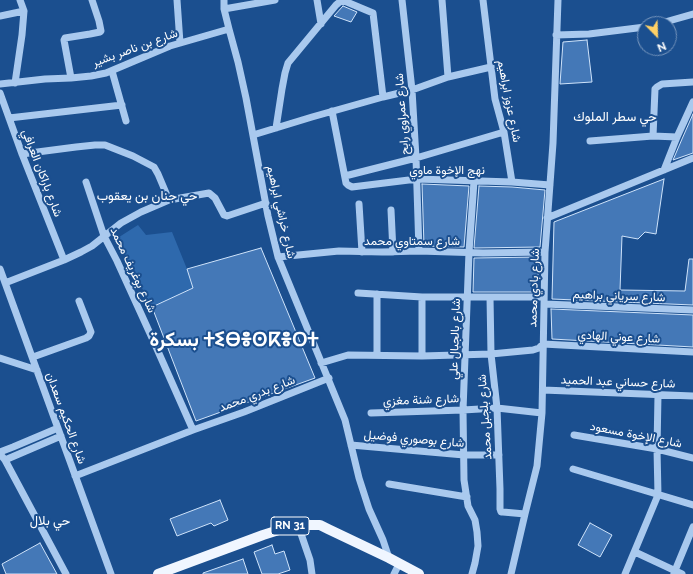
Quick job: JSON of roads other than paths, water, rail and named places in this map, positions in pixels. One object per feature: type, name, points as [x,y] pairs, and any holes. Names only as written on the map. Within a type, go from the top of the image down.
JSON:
[{"type":"main road","name":"RN 31","points":[[158,574],[262,535],[298,524],[320,525],[419,574]]},
{"type":"street","points":[[71,78],[64,40],[65,38],[101,31],[92,0]]},
{"type":"street","points":[[177,0],[180,43]]},
{"type":"street","name":"شارع خراشي ابراهيم","points":[[224,0],[224,9],[238,62],[278,257],[345,420],[359,478],[369,509],[383,540],[389,558]]},
{"type":"street","points":[[224,9],[275,0]]},
{"type":"street","points":[[317,0],[321,24]]},
{"type":"street","points":[[276,128],[288,63],[336,5],[342,0],[372,13],[383,97]]},
{"type":"street","name":"شارع عمراوي رابح","points":[[402,0],[412,90],[419,251]]},
{"type":"street","points":[[442,0],[448,77]]},
{"type":"street","name":"شارع عزوز ابراهيم","points":[[483,0],[495,98],[504,132],[512,182]]},
{"type":"street","name":"شارع بادي محمد","points":[[511,574],[537,466],[542,413],[545,252],[553,143],[558,0]]},
{"type":"street","points":[[15,82],[24,11],[21,1]]},
{"type":"street","points":[[0,16],[24,11]]},
{"type":"street","points":[[677,19],[693,14]]},
{"type":"street","name":"شارع بن ناصر بشير","points":[[0,84],[91,76],[106,73],[180,43],[229,29]]},
{"type":"street","points":[[556,35],[589,34],[637,29]]},
{"type":"street","points":[[253,135],[332,111],[412,90],[448,77],[491,67]]},
{"type":"street","points":[[112,71],[126,121]]},
{"type":"street","points":[[653,136],[655,89],[662,84],[693,82]]},
{"type":"street","name":"شارع باراكان العرافي","points":[[0,93],[22,154],[64,260]]},
{"type":"street","points":[[664,170],[693,102]]},
{"type":"street","points":[[9,118],[122,104]]},
{"type":"street","points":[[332,111],[345,176],[416,158],[504,132]]},
{"type":"street","points":[[590,140],[653,136],[677,137]]},
{"type":"street","points":[[22,154],[105,145],[134,156],[154,167],[169,200]]},
{"type":"street","points":[[547,218],[693,158]]},
{"type":"street","name":"نهج الإخوة ماوي","points":[[345,176],[348,185],[352,187],[416,179],[512,182],[550,185]]},
{"type":"street","name":"شارع بالجبال علي","points":[[472,574],[478,546],[475,520],[468,506],[464,480],[463,410],[469,252],[474,181]]},
{"type":"street","name":"شارع بوغريف محمد","points":[[86,182],[104,236],[117,260],[193,430]]},
{"type":"street","points":[[5,283],[64,260],[92,246],[121,223],[169,200],[209,193],[215,198],[224,215],[227,216],[266,203]]},
{"type":"street","points":[[359,204],[362,252]]},
{"type":"street","points":[[390,210],[393,252]]},
{"type":"street","name":"شارع سمتاوي محمد","points":[[278,257],[339,251],[545,252]]},
{"type":"street","name":"شارع الحكيم سعدان","points":[[0,269],[111,574]]},
{"type":"street","name":"شارع سرياني براهيم","points":[[358,293],[490,297],[693,310]]},
{"type":"street","points":[[377,294],[378,355]]},
{"type":"street","points":[[422,296],[422,356]]},
{"type":"street","name":"شارع بلجبل محمد","points":[[490,297],[490,354],[496,408],[500,509],[501,512],[525,514]]},
{"type":"street","points":[[33,357],[89,336],[91,332],[79,301]]},
{"type":"street","points":[[321,363],[348,354],[422,356],[490,354],[533,350],[539,348],[543,344]]},
{"type":"street","name":"شارع عوني الهادي","points":[[543,344],[693,352]]},
{"type":"street","points":[[0,358],[37,370]]},
{"type":"street","name":"شارع بدري محمد","points":[[75,476],[193,430],[244,412],[328,378]]},
{"type":"street","name":"شارع حساني عبد الحميد","points":[[542,390],[693,396]]},
{"type":"street","points":[[625,574],[658,495],[658,395]]},
{"type":"street","name":"شارع شنة مغزي","points":[[371,413],[496,408],[542,413]]},
{"type":"street","points":[[58,428],[0,453],[66,574]]},
{"type":"street","name":"شارع الإخوة مسعود","points":[[574,435],[657,449],[693,458]]},
{"type":"street","points":[[5,460],[61,436]]},
{"type":"street","name":"شارع بوصوري فوضيل","points":[[352,445],[464,455],[499,455]]},
{"type":"street","points":[[573,470],[693,505]]},
{"type":"street","points":[[389,484],[467,497]]},
{"type":"street","points":[[298,524],[310,560],[312,574]]},
{"type":"street","points":[[635,552],[677,573],[693,527]]},
{"type":"street","points":[[394,574],[399,564]]},
{"type":"district","name":"حي سطر الملوك","points":[[615,117]]},
{"type":"district","name":"حي جنان بن يعقوب","points":[[147,196]]},
{"type":"district","name":"بسكرة ⵜⵉⴱⴻⵙⴽⴻⵔⵜ","points":[[234,340]]},
{"type":"district","name":"حي بلال","points":[[50,521]]}]
